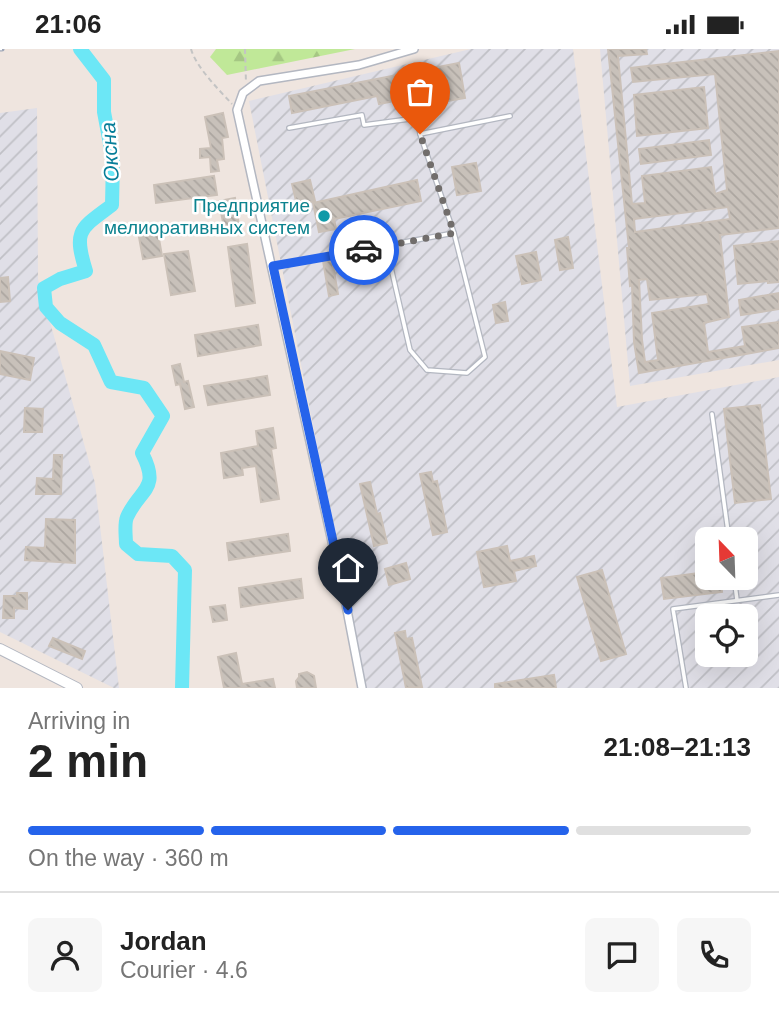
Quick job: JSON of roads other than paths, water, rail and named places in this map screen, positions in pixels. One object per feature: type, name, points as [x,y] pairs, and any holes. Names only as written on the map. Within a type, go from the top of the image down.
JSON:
[{"type":"main road","points":[[0,649],[77,688]]},
{"type":"street","points":[[362,688],[348,610],[237,110],[243,93],[259,81],[359,65],[414,49]]},
{"type":"lane","points":[[289,128],[362,115],[364,125],[417,118],[454,233],[485,357],[467,373],[427,370],[410,351],[386,246]]},
{"type":"lane","points":[[420,134],[510,116]]},
{"type":"lane","points":[[273,266],[454,233]]},
{"type":"lane","points":[[712,414],[727,527]]},
{"type":"lane","points":[[736,590],[737,600]]},
{"type":"lane","points":[[686,688],[673,608],[779,595]]},
{"type":"waterway","name":"Оксна","points":[[80,49],[104,80],[104,112],[113,160],[112,205],[82,232],[80,247],[86,271],[60,279],[44,288],[46,307],[60,323],[94,345],[111,382],[144,388],[163,416],[142,453],[150,475],[149,482],[127,517],[126,544],[138,554],[172,556],[185,570],[182,688]]},
{"type":"place","name":"Предприятие мелиоративных систем","points":[[324,216]]}]
